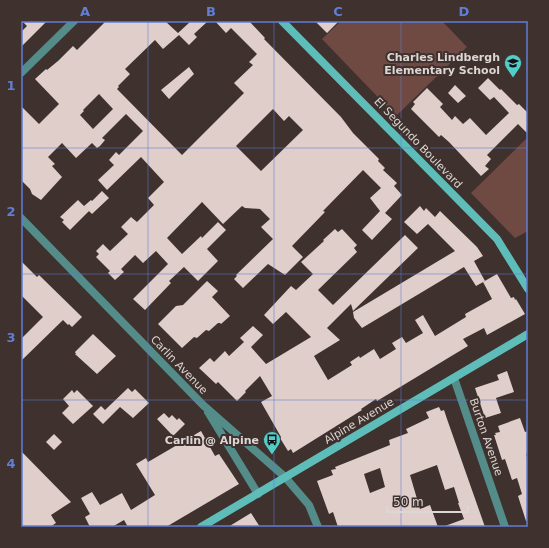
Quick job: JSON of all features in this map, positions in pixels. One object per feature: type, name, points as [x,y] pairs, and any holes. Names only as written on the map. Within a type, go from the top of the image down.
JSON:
[{"type":"street","points":[[21,73],[74,21]]},
{"type":"street","name":"El Segundo Boulevard","points":[[282,21],[497,239],[528,289]]},
{"type":"street","name":"Carlin Avenue","points":[[21,218],[204,405],[285,477],[309,505],[318,527]]},
{"type":"street","name":"Alpine Avenue","points":[[201,527],[528,334]]},
{"type":"street","name":"Burton Avenue","points":[[454,378],[505,527]]},
{"type":"street","points":[[204,405],[258,494]]},
{"type":"shaded area","points":[[341,21],[442,21],[467,47],[396,116],[322,39]]},
{"type":"shaded area","points":[[528,137],[528,231],[515,238],[471,193]]},
{"type":"building","points":[[22,21],[47,21],[21,47],[21,32],[27,26]]},
{"type":"building","points":[[106,21],[165,21],[178,33],[191,21],[208,21],[194,34],[197,37],[189,45],[179,35],[163,49],[155,40],[125,69],[130,74],[118,86],[119,87],[117,89],[182,155],[244,93],[234,83],[253,65],[249,62],[257,54],[231,28],[226,33],[215,21],[249,21],[265,38],[264,39],[341,117],[353,133],[379,159],[378,161],[385,168],[383,170],[397,183],[394,186],[402,195],[385,213],[392,219],[372,240],[362,230],[380,211],[370,198],[381,188],[363,170],[323,211],[325,212],[292,246],[303,257],[285,275],[268,264],[243,288],[234,279],[237,276],[236,275],[273,239],[261,227],[270,219],[260,209],[245,208],[242,206],[223,224],[202,202],[167,238],[182,254],[201,236],[202,238],[218,222],[226,230],[207,249],[218,261],[198,281],[184,267],[169,281],[171,283],[145,310],[133,299],[168,264],[156,251],[143,263],[135,255],[121,269],[124,272],[115,280],[108,273],[110,271],[96,257],[99,254],[96,251],[103,244],[110,251],[128,234],[121,227],[131,217],[137,222],[154,205],[148,198],[164,182],[141,157],[107,190],[98,180],[114,165],[109,160],[116,152],[119,155],[143,131],[126,114],[102,138],[105,140],[100,146],[97,148],[92,143],[76,158],[62,143],[48,157],[55,164],[52,166],[62,177],[41,200],[32,194],[30,189],[21,180],[21,106],[39,124],[59,104],[35,79],[58,61],[73,46],[77,50]],"holes":[[[99,94],[113,109],[93,129],[80,115]],[[273,109],[284,121],[289,116],[303,130],[261,171],[236,146]]]},
{"type":"building","points":[[315,21],[339,21],[327,33]]},
{"type":"building","points":[[189,67],[194,74],[169,99],[161,90]]},
{"type":"building","points":[[488,78],[517,105],[519,104],[528,113],[528,134],[518,124],[487,155],[491,159],[485,166],[489,169],[481,176],[449,142],[441,135],[439,137],[411,109],[415,104],[413,102],[427,88],[443,104],[440,107],[452,120],[455,116],[463,124],[470,118],[486,135],[509,113],[494,97],[490,100],[478,88]]},
{"type":"building","points":[[455,85],[466,96],[458,103],[448,93]]},
{"type":"building","points":[[102,191],[109,198],[92,214],[84,206],[91,200],[92,201]]},
{"type":"building","points":[[78,200],[89,211],[70,230],[62,222],[64,220],[60,217]]},
{"type":"building","points":[[420,206],[424,211],[426,208],[435,217],[440,211],[477,247],[483,256],[474,261],[485,281],[476,286],[464,267],[362,328],[354,318],[353,312],[455,251],[428,224],[417,234],[404,222]]},
{"type":"building","points":[[335,229],[338,232],[342,229],[357,245],[354,248],[357,252],[318,290],[333,305],[405,235],[418,248],[353,311],[351,304],[327,328],[340,340],[314,356],[328,380],[352,365],[350,362],[359,356],[360,358],[374,349],[380,359],[396,349],[392,343],[402,337],[406,343],[423,333],[415,320],[423,315],[435,336],[466,317],[465,314],[492,299],[483,282],[497,274],[511,298],[514,297],[515,300],[516,299],[525,314],[487,335],[484,328],[463,339],[468,346],[377,401],[376,399],[361,409],[362,410],[293,453],[291,449],[288,451],[261,402],[272,396],[260,376],[237,401],[218,382],[216,384],[199,368],[210,358],[214,362],[225,351],[229,356],[244,342],[240,338],[253,326],[263,335],[251,347],[266,364],[311,337],[286,312],[273,324],[264,315],[291,286],[296,290],[313,274],[301,262]]},
{"type":"building","points":[[21,261],[37,277],[39,275],[82,317],[72,327],[63,320],[21,361],[21,339],[43,317],[21,295]]},
{"type":"building","points":[[207,281],[218,291],[212,297],[230,316],[221,324],[218,323],[209,331],[206,330],[197,338],[194,337],[182,348],[158,324],[176,306],[183,305]]},
{"type":"building","points":[[93,334],[116,356],[97,374],[75,354],[75,352]]},
{"type":"building","points":[[507,371],[514,392],[496,398],[501,413],[485,418],[475,388],[499,380],[497,375]]},
{"type":"building","points":[[128,388],[132,392],[135,389],[149,403],[133,418],[120,407],[103,424],[93,414],[101,406],[105,410]]},
{"type":"building","points":[[72,390],[74,393],[77,390],[93,406],[73,424],[62,413],[69,406],[63,399]]},
{"type":"building","points":[[439,407],[441,411],[444,410],[485,527],[445,527],[464,519],[454,487],[445,490],[437,465],[410,475],[420,509],[430,505],[438,527],[338,527],[333,512],[329,514],[317,481],[333,475],[331,470],[336,469],[335,467],[390,445],[389,440],[408,433],[406,429],[429,418],[426,412]],"holes":[[[380,468],[385,487],[370,493],[364,474]]]},
{"type":"building","points":[[164,413],[169,418],[172,415],[177,420],[179,418],[185,424],[173,436],[157,419]]},
{"type":"building","points":[[520,418],[525,432],[528,431],[528,453],[526,454],[528,461],[528,520],[526,521],[518,496],[522,494],[517,478],[512,480],[505,459],[502,460],[494,435],[496,435],[495,433],[500,432],[498,426]]},
{"type":"building","points":[[201,431],[215,456],[219,454],[239,484],[166,527],[128,527],[124,520],[112,527],[90,527],[85,517],[90,514],[81,498],[92,492],[100,505],[122,493],[131,510],[155,495],[136,464],[146,458],[148,462]]},
{"type":"building","points":[[54,434],[62,442],[54,450],[46,442]]},
{"type":"building","points":[[21,451],[71,502],[51,515],[56,523],[50,527],[21,527]]},
{"type":"building","points":[[251,513],[260,527],[228,527]]},
{"type":"place","name":"Charles Lindbergh Elementary School","points":[[513,78]]},
{"type":"place","name":"Carlin @ Alpine","points":[[272,455]]}]
